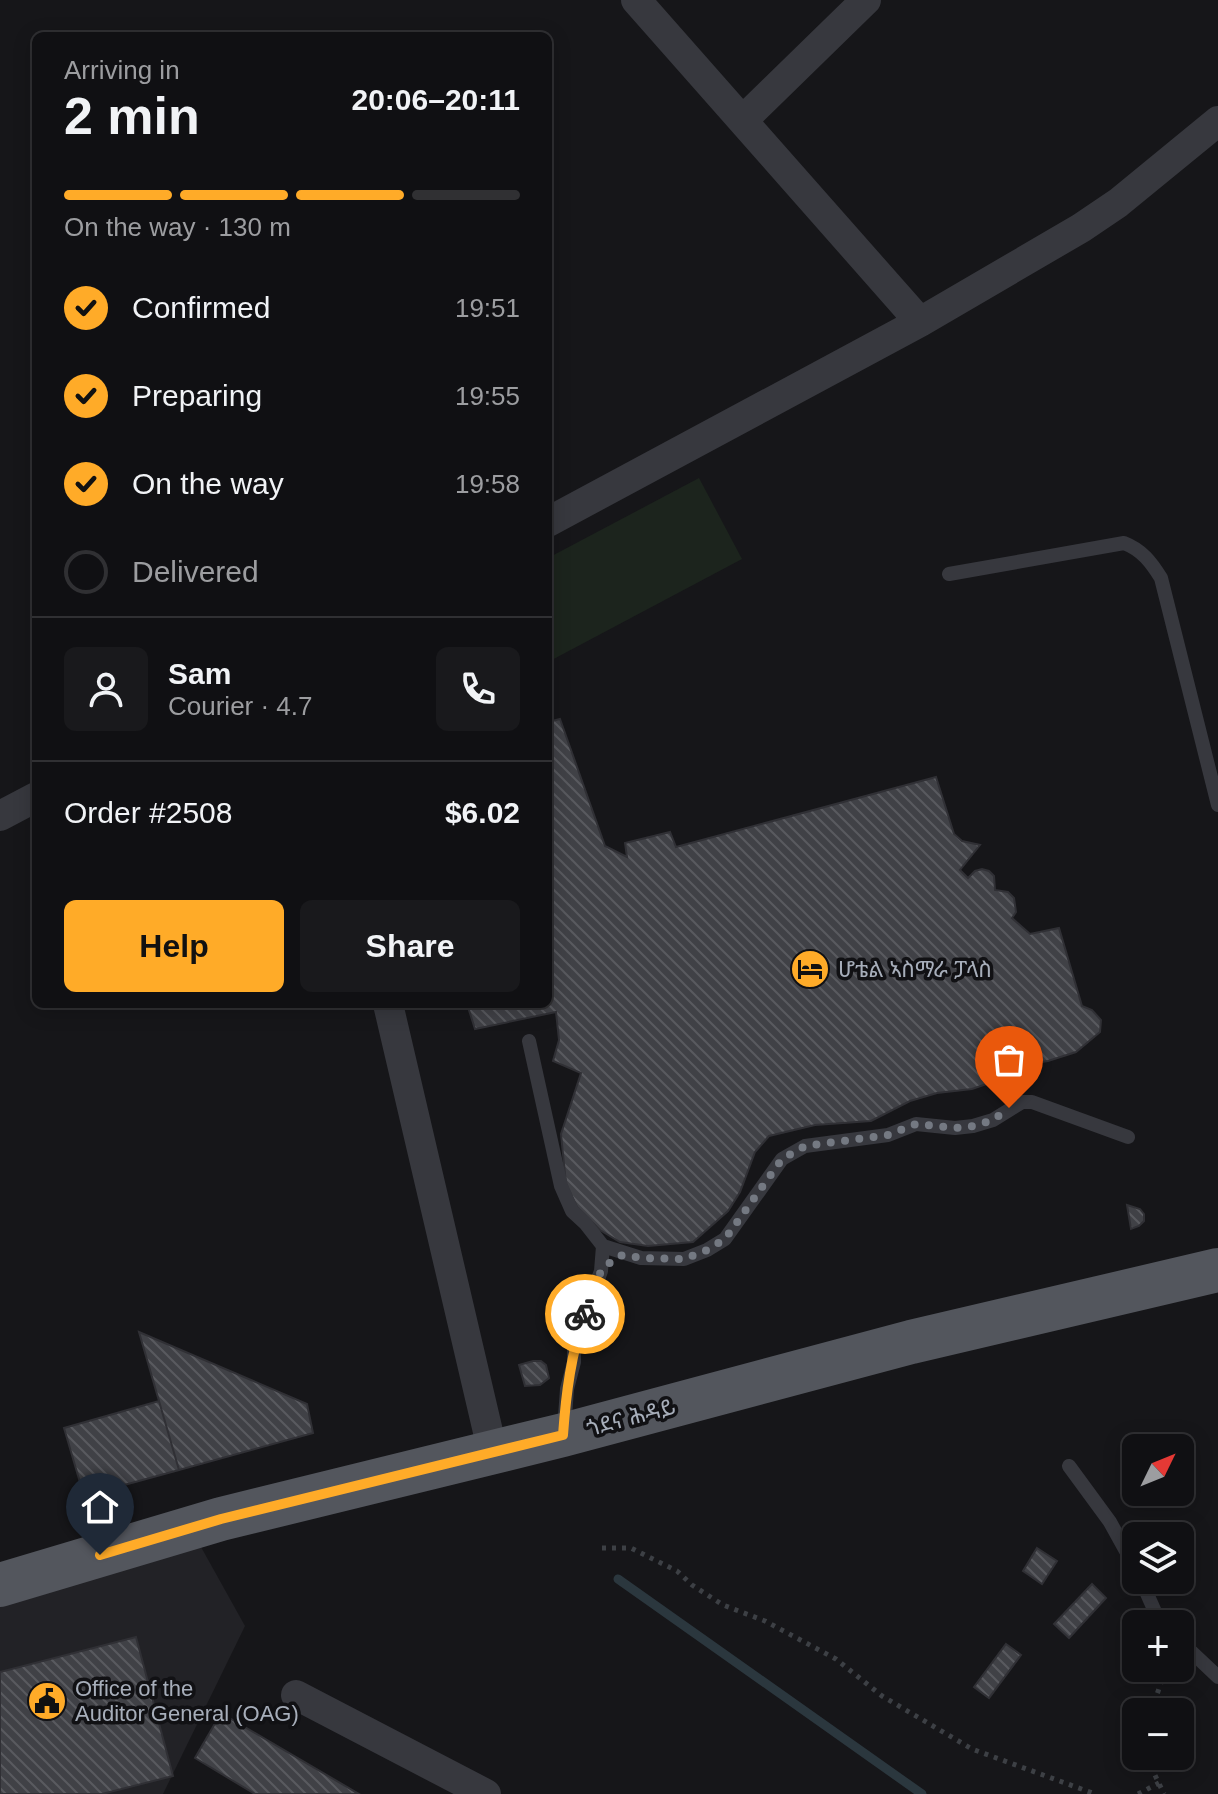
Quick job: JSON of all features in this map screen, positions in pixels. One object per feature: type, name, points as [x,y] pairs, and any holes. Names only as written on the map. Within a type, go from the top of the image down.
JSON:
[{"type":"main road","name":"ጎደና ሕዳይ","points":[[0,1585],[221,1519],[493,1453],[911,1342],[1218,1270]]},
{"type":"street","points":[[636,0],[920,322]]},
{"type":"street","points":[[743,120],[866,0]]},
{"type":"street","points":[[552,520],[920,322],[1100,216],[1218,121]]},
{"type":"street","points":[[0,816],[32,799]]},
{"type":"street","points":[[389,1008],[493,1453]]},
{"type":"street","points":[[296,1695],[486,1794]]},
{"type":"lane","points":[[949,574],[1124,543],[1136,547],[1161,578],[1218,805]]},
{"type":"lane","points":[[529,1041],[561,1186],[572,1211],[603,1246],[623,1255],[641,1258],[684,1259],[725,1239],[782,1159],[805,1146],[888,1135],[916,1124],[955,1128],[973,1126],[993,1120],[1022,1102],[1032,1102],[1128,1137]]},
{"type":"lane","points":[[563,1435],[574,1344],[601,1271],[603,1246]]},
{"type":"lane","points":[[601,1271],[623,1255]]},
{"type":"lane","points":[[1069,1466],[1122,1544]]},
{"type":"lane","points":[[1194,1654],[1218,1677]]},
{"type":"path","points":[[602,1548],[631,1548],[677,1571],[723,1605],[765,1621],[836,1659],[882,1696],[972,1749],[1095,1794]]},
{"type":"path","points":[[1153,1770],[1164,1794]]},
{"type":"path","points":[[1138,1794],[1159,1783]]},
{"type":"shaded area","points":[[699,478],[742,559],[552,660],[552,556]]},
{"type":"shaded area","points":[[196,1538],[245,1626],[163,1794],[0,1794],[0,1601]]},
{"type":"building","name":"ሆቴል ኣስማራ ፓላስ","points":[[560,719],[605,846],[627,857],[625,843],[670,832],[676,847],[936,777],[954,834],[962,841],[980,845],[960,870],[968,878],[975,871],[989,871],[994,876],[995,890],[1008,892],[1014,898],[1016,912],[1012,918],[1030,934],[1059,928],[1082,1006],[1092,1010],[1101,1020],[1100,1032],[1076,1052],[1048,1061],[1016,1066],[1001,1079],[972,1089],[937,1093],[910,1101],[871,1121],[815,1125],[769,1136],[755,1152],[740,1192],[728,1211],[693,1242],[648,1246],[620,1242],[600,1230],[577,1207],[566,1184],[561,1134],[581,1073],[553,1061],[559,1040],[556,1012],[475,1029],[468,1008],[552,1008],[552,721]]},
{"type":"building","points":[[1127,1205],[1140,1209],[1144,1214],[1144,1221],[1131,1229]]},
{"type":"building","points":[[139,1332],[307,1404],[313,1433],[179,1470]]},
{"type":"building","points":[[533,1361],[546,1365],[549,1378],[540,1385],[525,1386],[519,1365]]},
{"type":"building","points":[[159,1401],[179,1470],[84,1496],[64,1428]]},
{"type":"building","points":[[1037,1548],[1057,1561],[1042,1584],[1023,1571]]},
{"type":"building","points":[[1092,1584],[1106,1598],[1069,1638],[1054,1624]]},
{"type":"building","points":[[136,1637],[173,1776],[102,1794],[0,1794],[0,1672]]},
{"type":"building","points":[[1006,1644],[1021,1655],[989,1698],[974,1687]]},
{"type":"building","points":[[221,1713],[359,1794],[255,1794],[195,1758]]},
{"type":"waterway","points":[[618,1579],[922,1794]]},
{"type":"way so far","points":[[585,1314],[601,1271],[615,1258],[623,1255],[684,1259],[707,1250],[725,1239],[746,1214],[782,1159],[805,1146],[888,1135],[916,1124],[955,1128],[973,1126],[993,1120],[1009,1108]]},
{"type":"place","name":"ሆቴል ኣስማራ ፓላስ","points":[[810,969]]},
{"type":"place","name":"Office of the Auditor General (OAG)","points":[[47,1701]]},
{"type":"route","points":[[100,1555],[221,1519],[563,1435],[574,1344],[585,1314]]}]
